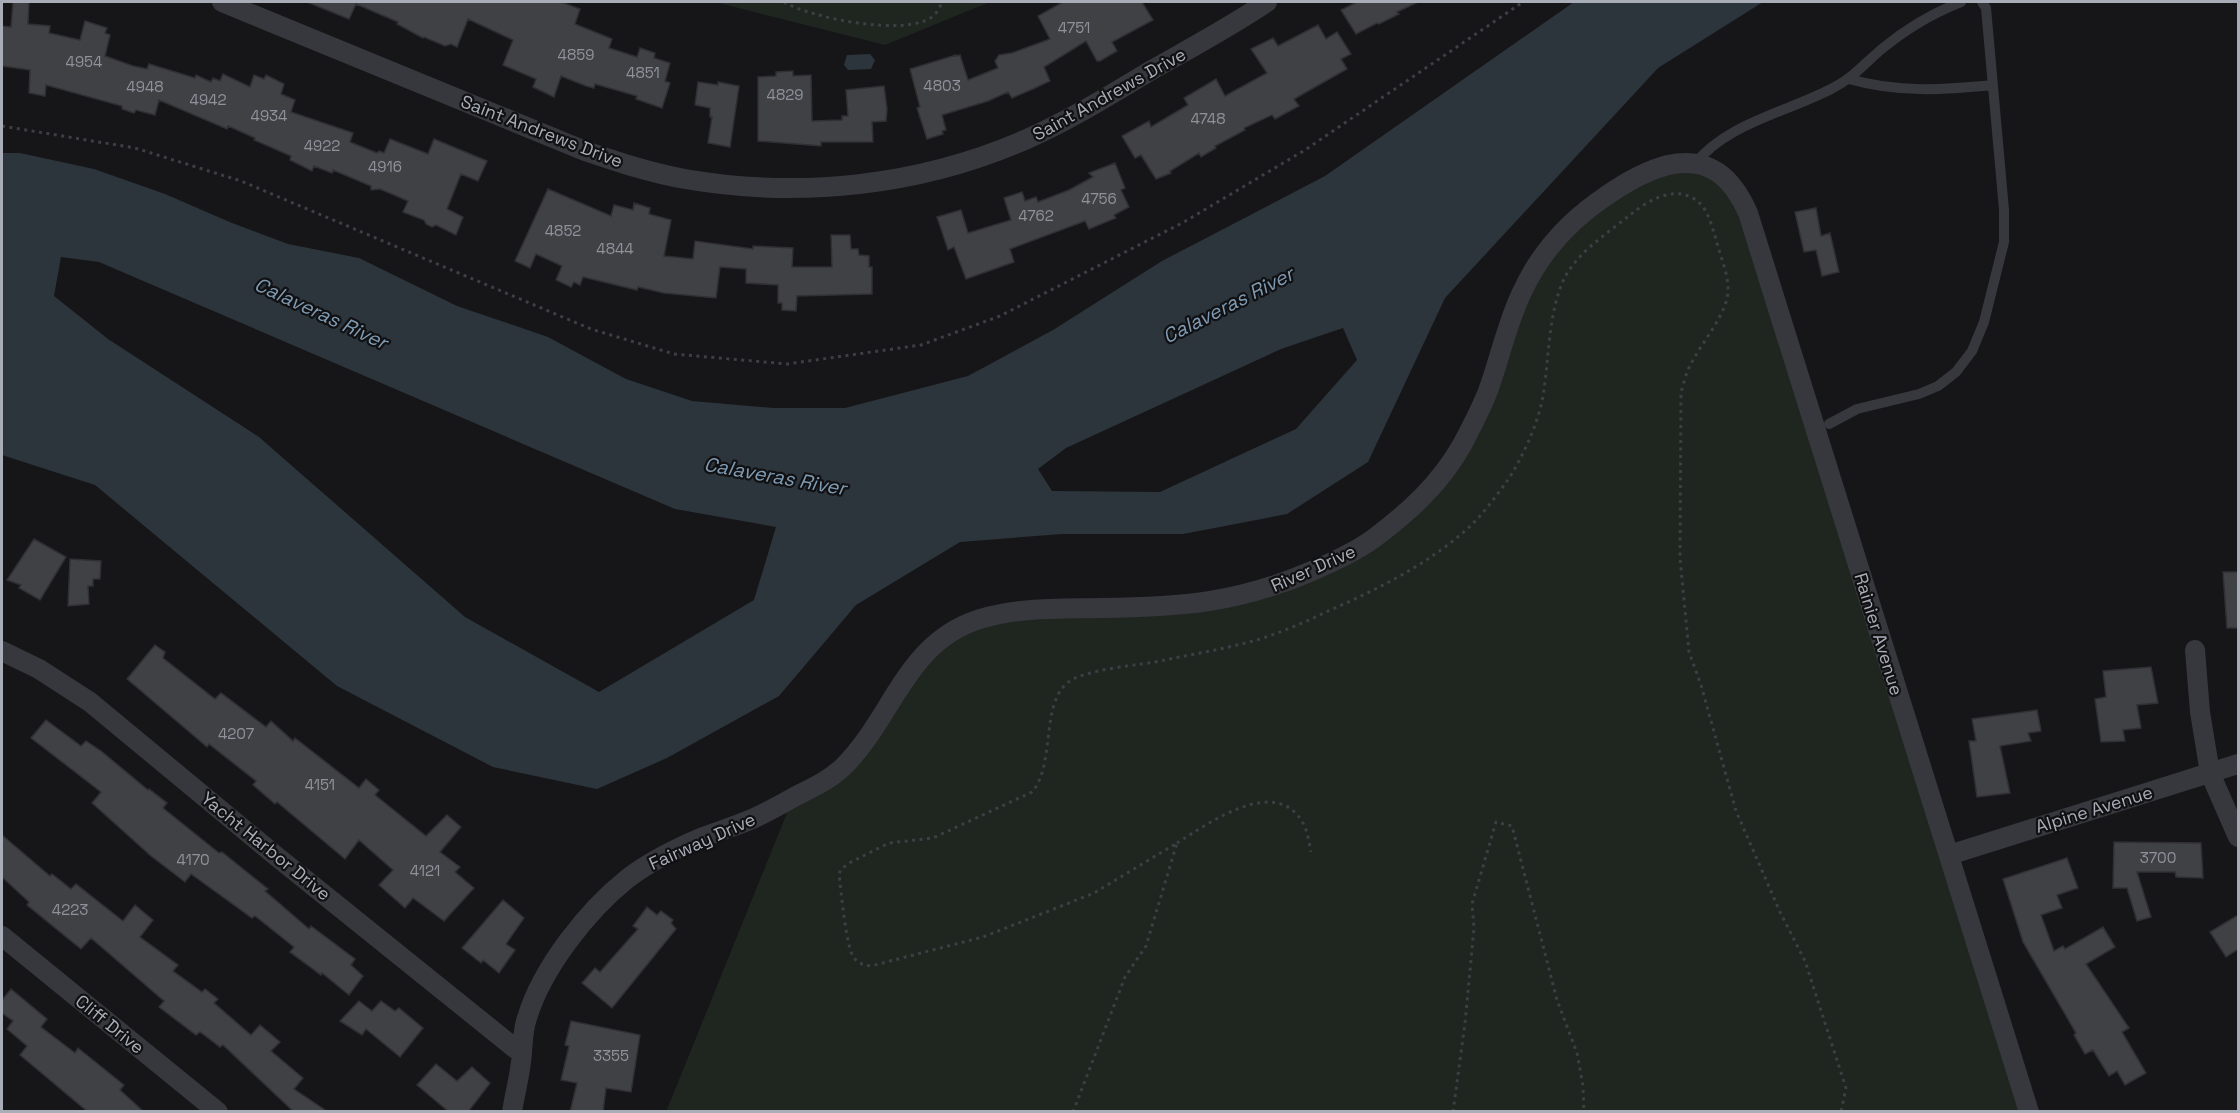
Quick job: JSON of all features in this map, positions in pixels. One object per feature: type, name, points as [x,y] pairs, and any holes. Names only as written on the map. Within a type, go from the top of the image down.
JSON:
[{"type":"street","name":"Saint Andrews Drive","points":[[222,2],[585,151],[634,167],[684,178],[776,188],[828,187],[879,182],[929,172],[988,154],[1027,139],[1073,117],[1267,2]]},
{"type":"street","name":"River Drive","points":[[793,798],[825,782],[844,766],[879,722],[913,666],[928,649],[959,627],[1004,613],[1028,610],[1167,607],[1215,602],[1250,594],[1289,581],[1368,543],[1406,514],[1425,496],[1454,458],[1488,392],[1520,296],[1531,274],[1553,243],[1597,201],[1641,174],[1682,162],[1703,166]]},
{"type":"street","name":"Rainier Avenue","points":[[1703,166],[1726,178],[1740,194],[1748,213],[2029,1112]]},
{"type":"street","points":[[2195,650],[2200,712],[2210,773],[2238,837]]},
{"type":"street","name":"Yacht Harbor Drive","points":[[2,651],[39,669],[90,702],[276,856],[522,1054]]},
{"type":"street","name":"Alpine Avenue","points":[[1949,855],[2238,764]]},
{"type":"street","name":"Fairway Drive","points":[[512,1112],[528,1016],[553,965],[587,919],[626,880],[661,857],[700,838],[752,819],[793,798]]},
{"type":"street","name":"Cliff Drive","points":[[2,936],[218,1112]]},
{"type":"lane","points":[[1703,166],[1704,153],[1747,126],[1795,107],[1849,79],[1881,49],[1907,31],[1944,8],[1961,2]]},
{"type":"lane","points":[[1829,424],[1857,409],[1919,394],[1938,386],[1956,372],[1972,351],[1984,322],[2004,242],[2004,210],[1986,8],[1982,2]]},
{"type":"lane","points":[[1849,79],[1878,87],[1906,89],[1993,85]]},
{"type":"path","points":[[784,2],[806,12],[844,21],[897,25],[912,24],[932,16],[942,2]]},
{"type":"path","points":[[2,126],[135,148],[241,181],[591,329],[674,354],[787,364],[921,345],[1000,316],[1184,222],[1305,150],[1523,2]]},
{"type":"path","points":[[1311,852],[1305,827],[1299,817],[1289,808],[1274,802],[1254,804],[1231,811],[1094,893],[982,937],[871,966],[860,964],[853,956],[847,938],[839,874],[841,869],[851,862],[889,843],[933,838],[1032,792],[1040,781],[1055,701],[1067,683],[1076,678],[1104,670],[1159,662],[1254,640],[1308,620],[1379,589],[1411,571],[1465,531],[1479,518],[1508,480],[1527,443],[1542,404],[1548,349],[1558,297],[1565,277],[1579,257],[1641,206],[1668,195],[1681,194],[1692,197],[1703,206],[1709,218],[1729,287],[1724,308],[1689,367],[1681,392],[1680,558],[1689,652],[1701,685],[1736,811],[1780,912],[1805,961],[1846,1088],[1841,1112]]},
{"type":"path","points":[[1453,1112],[1474,928],[1472,904],[1496,822],[1512,826],[1557,1000],[1577,1053],[1583,1086],[1584,1112]]},
{"type":"path","points":[[1073,1112],[1125,977],[1146,946],[1178,843]]},
{"type":"shaded area","points":[[715,2],[990,2],[885,45]]},
{"type":"shaded area","points":[[1682,162],[1726,178],[2028,1111],[666,1112],[793,798],[844,766],[959,628],[1028,610],[1215,602],[1368,543],[1450,465],[1553,243],[1620,186]]},
{"type":"water","name":"Calaveras River","points":[[1574,2],[1763,2],[1658,68],[1445,298],[1368,462],[1287,514],[1183,534],[1062,534],[960,542],[856,605],[779,696],[667,758],[597,789],[493,767],[337,686],[95,485],[2,455],[2,153],[20,153],[94,169],[165,194],[288,244],[359,258],[457,306],[548,337],[626,379],[692,401],[773,408],[845,408],[968,376],[1053,330],[1162,261],[1325,176]],"holes":[[[61,257],[99,262],[675,509],[776,527],[754,600],[599,692],[465,617],[259,437],[108,339],[54,296]],[[1343,328],[1357,360],[1296,429],[1160,492],[1052,491],[1038,469],[1066,448],[1281,349]]]},
{"type":"water","points":[[870,54],[875,60],[871,69],[848,70],[844,65],[847,55]]},
{"type":"building","points":[[13,2],[29,2],[28,24],[50,26],[49,33],[80,40],[85,21],[107,28],[105,33],[110,35],[105,56],[133,66],[147,69],[149,64],[195,78],[196,75],[211,82],[213,78],[220,81],[223,74],[250,87],[254,75],[264,79],[266,75],[284,84],[281,94],[295,100],[291,112],[353,133],[350,142],[377,153],[379,151],[384,153],[390,139],[428,154],[434,139],[487,161],[478,181],[461,174],[447,209],[463,217],[456,235],[436,225],[432,227],[424,220],[403,212],[408,201],[380,189],[371,190],[371,186],[333,170],[332,173],[314,166],[312,171],[290,160],[291,156],[254,140],[255,138],[228,126],[227,129],[159,100],[155,115],[136,110],[134,113],[122,109],[122,106],[46,85],[45,96],[29,93],[30,70],[2,66],[2,26],[11,27]]},
{"type":"building","points":[[307,2],[561,2],[580,9],[575,24],[612,39],[609,48],[637,57],[640,48],[655,53],[654,58],[670,63],[665,81],[670,83],[662,108],[636,99],[637,96],[595,84],[594,88],[586,86],[561,76],[554,97],[533,87],[536,79],[503,65],[513,40],[468,19],[457,47],[451,44],[445,46],[423,38],[397,24],[398,22],[356,4],[349,19]]},
{"type":"building","points":[[1063,2],[1142,2],[1153,20],[1112,42],[1117,51],[1100,61],[1097,61],[1086,41],[1044,67],[1050,81],[1012,98],[1008,92],[988,101],[942,115],[946,130],[942,131],[943,134],[927,139],[917,108],[920,107],[910,69],[956,55],[960,55],[968,80],[998,68],[995,61],[999,55],[1012,53],[1050,39],[1038,16]]},
{"type":"building","points":[[1357,2],[1418,2],[1397,12],[1399,14],[1356,34],[1341,10]]},
{"type":"building","points":[[1318,25],[1326,39],[1337,32],[1351,54],[1341,59],[1347,69],[1294,99],[1299,106],[1275,119],[1272,115],[1244,128],[1245,130],[1215,146],[1216,148],[1201,157],[1199,153],[1170,171],[1171,173],[1156,179],[1141,155],[1135,158],[1122,136],[1149,121],[1151,127],[1188,105],[1184,98],[1216,79],[1225,96],[1267,73],[1251,49],[1273,38],[1278,46]]},
{"type":"building","points":[[793,71],[793,76],[811,75],[812,121],[842,120],[842,116],[848,116],[846,90],[884,86],[886,121],[872,122],[873,142],[821,142],[821,146],[758,141],[758,77],[776,76],[776,72]]},
{"type":"building","points":[[698,82],[718,85],[718,82],[739,86],[730,147],[708,143],[712,117],[710,117],[710,108],[695,105]]},
{"type":"building","points":[[1115,163],[1125,188],[1121,190],[1129,207],[1114,215],[1116,218],[1089,229],[1085,221],[1010,249],[1014,262],[966,279],[954,247],[948,250],[937,217],[961,210],[968,233],[1011,220],[1004,198],[1022,192],[1025,201],[1036,197],[1038,202],[1069,190],[1093,177],[1089,173]]},
{"type":"building","points":[[548,189],[611,216],[614,205],[633,210],[634,203],[650,208],[649,214],[671,220],[664,256],[693,259],[695,241],[753,249],[753,246],[793,248],[792,267],[832,267],[831,235],[850,235],[851,249],[858,249],[859,255],[869,256],[869,267],[872,267],[872,294],[797,296],[796,311],[782,310],[782,303],[778,303],[778,285],[746,283],[746,269],[720,267],[716,298],[664,293],[638,287],[637,290],[583,277],[580,285],[574,282],[571,287],[556,280],[562,266],[536,254],[530,268],[515,261]]},
{"type":"building","points":[[1816,208],[1821,236],[1830,233],[1839,272],[1822,276],[1816,250],[1804,252],[1795,212]]},
{"type":"building","points":[[34,539],[66,557],[40,600],[19,588],[21,585],[7,580]]},
{"type":"building","points":[[70,559],[101,561],[100,579],[93,579],[93,586],[88,586],[89,604],[68,606]]},
{"type":"building","points":[[2223,572],[2238,572],[2238,628],[2227,628]]},
{"type":"building","points":[[155,645],[165,652],[163,658],[215,699],[221,693],[266,727],[271,721],[293,741],[295,738],[359,788],[366,779],[379,790],[375,795],[426,836],[447,815],[461,827],[440,852],[460,867],[455,872],[474,888],[444,921],[413,898],[405,908],[379,885],[393,870],[359,840],[345,859],[253,785],[256,781],[209,744],[207,747],[127,679]]},
{"type":"building","points":[[2151,667],[2158,703],[2137,705],[2141,728],[2123,730],[2125,741],[2101,742],[2095,699],[2106,697],[2103,671]]},
{"type":"building","points":[[2037,710],[2041,731],[2028,733],[2031,741],[2000,746],[2010,793],[1977,797],[1969,741],[1976,741],[1972,719]]},
{"type":"building","points":[[46,720],[81,746],[86,741],[101,751],[167,803],[163,808],[268,889],[265,891],[309,929],[311,926],[355,959],[351,965],[363,976],[349,995],[322,973],[321,975],[290,952],[294,947],[255,916],[252,918],[191,874],[185,882],[151,856],[92,803],[101,792],[31,738]]},
{"type":"building","points":[[2,835],[50,876],[52,874],[71,889],[76,884],[123,921],[135,905],[153,920],[140,937],[178,965],[173,971],[202,992],[205,989],[218,999],[214,1003],[251,1035],[260,1025],[280,1042],[271,1051],[303,1078],[294,1089],[328,1112],[294,1112],[223,1045],[220,1047],[200,1032],[196,1035],[159,1007],[164,1001],[91,938],[81,949],[27,905],[29,902],[2,877]]},
{"type":"building","points":[[2114,842],[2201,843],[2203,878],[2176,877],[2175,872],[2137,872],[2151,917],[2137,921],[2127,888],[2113,888]]},
{"type":"building","points":[[2067,858],[2078,888],[2057,895],[2062,908],[2041,915],[2054,951],[2063,946],[2065,949],[2103,927],[2115,947],[2086,964],[2129,1028],[2122,1032],[2146,1073],[2125,1085],[2117,1071],[2109,1076],[2093,1050],[2085,1054],[2074,1035],[2076,1033],[2023,942],[2003,879]]},
{"type":"building","points":[[503,900],[524,918],[506,944],[515,950],[499,973],[483,960],[481,963],[462,948]]},
{"type":"building","points":[[647,907],[657,915],[661,911],[673,920],[671,923],[676,929],[612,1008],[582,983],[595,968],[600,972],[638,929],[633,926]]},
{"type":"building","points":[[2238,915],[2238,949],[2226,957],[2210,932]]},
{"type":"building","points":[[11,989],[47,1019],[41,1027],[75,1053],[78,1048],[124,1085],[120,1090],[144,1112],[88,1112],[20,1055],[27,1046],[7,1029],[13,1021],[2,1013],[2,1000]]},
{"type":"building","points":[[359,1001],[372,1011],[381,1001],[395,1011],[399,1008],[423,1028],[400,1057],[366,1029],[362,1035],[340,1021]]},
{"type":"building","points":[[571,1021],[640,1035],[631,1092],[606,1088],[603,1112],[570,1112],[577,1083],[561,1080],[569,1046],[565,1045]]},
{"type":"building","points":[[436,1064],[457,1081],[472,1067],[490,1083],[468,1112],[449,1112],[417,1085]]}]
